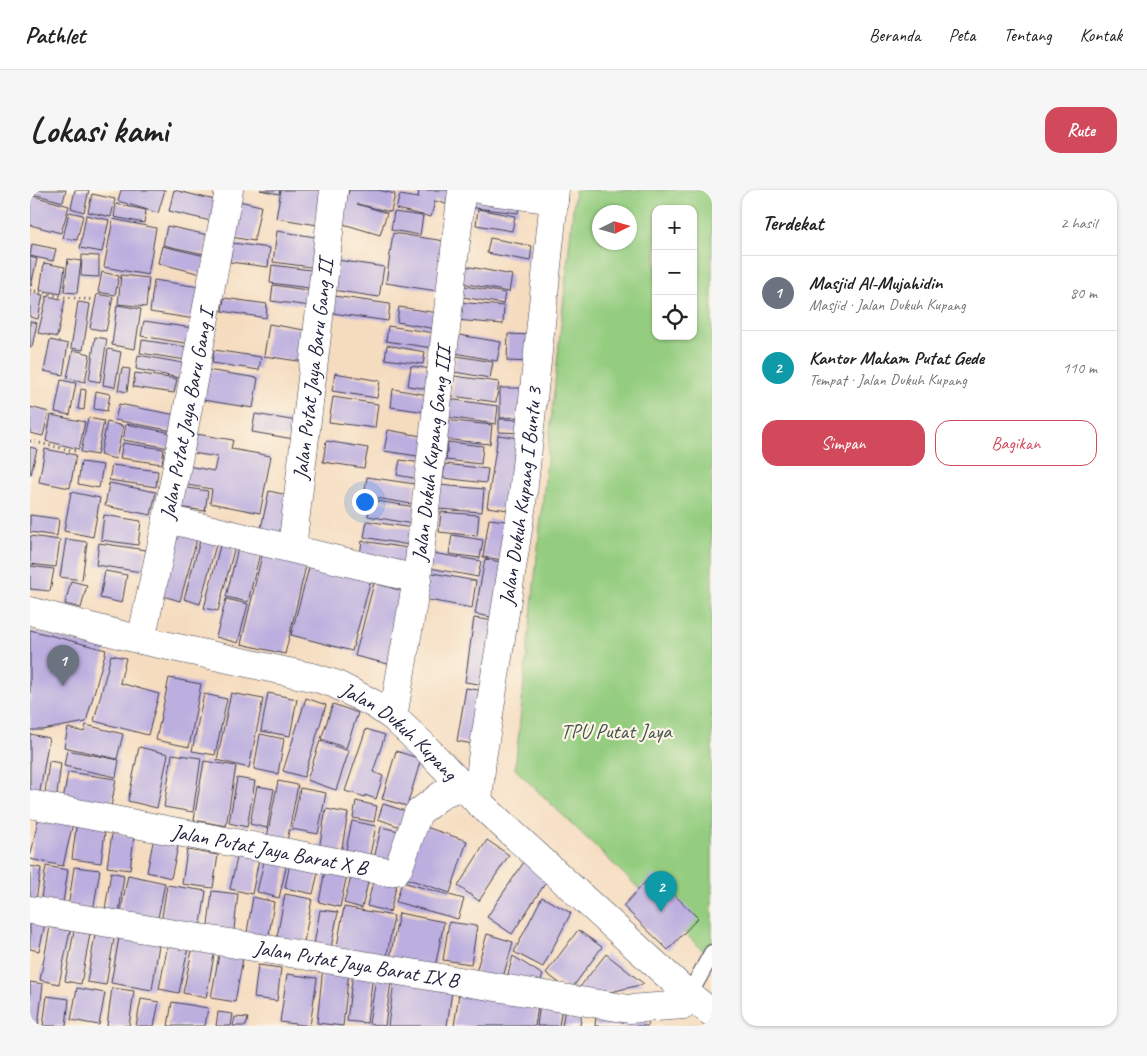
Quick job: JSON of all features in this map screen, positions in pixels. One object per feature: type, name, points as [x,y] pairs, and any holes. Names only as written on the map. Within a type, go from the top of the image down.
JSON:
[{"type":"street","name":"Jalan Putat Jaya Baru Gang I","points":[[141,640],[167,519],[229,190]]},
{"type":"street","name":"Jalan Putat Jaya Baru Gang II","points":[[292,548],[334,190]]},
{"type":"street","name":"Jalan Dukuh Kupang Gang III","points":[[393,717],[417,579],[462,190]]},
{"type":"street","points":[[482,190],[555,195]]},
{"type":"street","name":"Jalan Dukuh Kupang I Buntu 3","points":[[469,794],[482,759],[522,504],[555,195]]},
{"type":"street","points":[[167,519],[417,579]]},
{"type":"street","name":"Jalan Dukuh Kupang","points":[[30,610],[141,640],[316,678],[335,684],[374,704],[393,717],[422,744],[682,1009],[712,1013]]},
{"type":"street","name":"Jalan Putat Jaya Barat X B","points":[[30,804],[389,872],[396,871],[399,867],[418,814],[444,793],[469,794]]},
{"type":"street","name":"Jalan Putat Jaya Barat IX B","points":[[30,910],[629,1009],[682,1009]]},
{"type":"lane","points":[[682,1009],[712,953]]},
{"type":"path","points":[[30,290],[64,297],[94,300]]},
{"type":"path","points":[[30,441],[75,451]]},
{"type":"green space","name":"TPU Putat Jaya","points":[[575,190],[712,190],[712,959],[515,769]]},
{"type":"building","points":[[30,190],[66,190],[63,202],[30,193]]},
{"type":"building","points":[[75,190],[89,190],[84,212],[71,208]]},
{"type":"building","points":[[121,190],[165,190],[158,213],[118,201]]},
{"type":"building","points":[[174,190],[223,202],[219,223],[169,211]]},
{"type":"building","points":[[260,190],[280,190],[279,194]]},
{"type":"building","points":[[281,190],[329,190],[323,226],[276,218]]},
{"type":"building","points":[[349,190],[378,190],[395,194],[391,212],[357,204],[387,213],[380,235],[340,223]]},
{"type":"building","points":[[419,190],[449,190],[446,204],[435,201],[431,217],[396,209],[400,195],[418,198]]},
{"type":"building","points":[[469,190],[520,197],[518,213],[467,207]]},
{"type":"building","points":[[92,194],[115,199],[111,217],[88,212]]},
{"type":"building","points":[[30,195],[69,206],[61,233],[30,225]]},
{"type":"building","points":[[239,201],[261,206],[254,241],[231,237]]},
{"type":"building","points":[[116,204],[146,210],[144,223],[114,217]]},
{"type":"building","points":[[478,209],[515,216],[512,231],[476,225]]},
{"type":"building","points":[[69,212],[83,215],[77,240],[63,238]]},
{"type":"building","points":[[394,212],[423,216],[420,235],[391,230]]},
{"type":"building","points":[[86,215],[109,220],[102,252],[80,248]]},
{"type":"building","points":[[113,219],[156,228],[148,275],[104,267]]},
{"type":"building","points":[[167,226],[208,235],[204,254],[163,245]]},
{"type":"building","points":[[277,231],[322,238],[318,268],[273,262]]},
{"type":"building","points":[[393,233],[451,242],[443,292],[386,283]]},
{"type":"building","points":[[490,238],[532,246],[530,261],[487,253]]},
{"type":"building","points":[[232,243],[270,248],[268,267],[230,262]]},
{"type":"building","points":[[32,244],[56,249],[53,261],[30,256]]},
{"type":"building","points":[[162,246],[205,256],[201,274],[158,263]]},
{"type":"building","points":[[82,255],[99,256],[99,277],[81,276]]},
{"type":"building","points":[[30,257],[37,259],[31,286],[30,286]]},
{"type":"building","points":[[68,259],[81,261],[77,293],[64,292]]},
{"type":"building","points":[[337,260],[384,267],[379,297],[332,290]]},
{"type":"building","points":[[44,263],[65,267],[61,294],[40,290]]},
{"type":"building","points":[[272,265],[311,270],[309,288],[270,283]]},
{"type":"building","points":[[460,265],[512,275],[509,292],[457,282]]},
{"type":"building","points":[[102,272],[119,276],[115,295],[98,292]]},
{"type":"building","points":[[121,275],[149,278],[146,307],[118,304]]},
{"type":"building","points":[[154,280],[206,288],[201,320],[150,312]]},
{"type":"building","points":[[273,285],[313,291],[311,306],[271,301]]},
{"type":"building","points":[[459,285],[505,293],[503,304],[457,296]]},
{"type":"building","points":[[30,293],[43,295],[38,319],[30,317]]},
{"type":"building","points":[[97,294],[113,297],[106,331],[90,328]]},
{"type":"building","points":[[47,296],[65,300],[57,337],[38,333]]},
{"type":"building","points":[[334,296],[390,304],[388,321],[332,313]]},
{"type":"building","points":[[224,298],[267,304],[266,318],[222,311]]},
{"type":"building","points":[[78,302],[90,304],[83,350],[71,348]]},
{"type":"building","points":[[457,302],[504,306],[503,324],[455,320]]},
{"type":"building","points":[[117,305],[141,309],[135,349],[112,345]]},
{"type":"building","points":[[399,307],[438,313],[436,329],[397,322]]},
{"type":"building","points":[[30,321],[37,323],[32,347],[30,347]]},
{"type":"building","points":[[144,321],[193,328],[191,344],[141,336]]},
{"type":"building","points":[[269,324],[310,331],[305,362],[264,356]]},
{"type":"building","points":[[388,326],[435,333],[433,348],[386,341]]},
{"type":"building","points":[[453,334],[501,342],[497,361],[450,352]]},
{"type":"building","points":[[508,334],[533,335],[531,362],[507,361]]},
{"type":"building","points":[[95,337],[107,339],[100,382],[89,380]]},
{"type":"building","points":[[50,340],[68,344],[63,375],[44,371]]},
{"type":"building","points":[[142,340],[188,347],[186,360],[140,353]]},
{"type":"building","points":[[387,345],[425,352],[423,364],[385,359]]},
{"type":"building","points":[[108,349],[121,352],[115,387],[103,385]]},
{"type":"building","points":[[73,350],[90,354],[85,382],[67,378]]},
{"type":"building","points":[[214,350],[261,357],[259,370],[212,363]]},
{"type":"building","points":[[138,355],[183,363],[180,378],[136,369]]},
{"type":"building","points":[[457,356],[493,362],[490,378],[454,372]]},
{"type":"building","points":[[411,366],[432,369],[430,389],[408,386]]},
{"type":"building","points":[[122,368],[130,369],[127,392],[118,390]]},
{"type":"building","points":[[207,370],[258,378],[253,408],[203,400]]},
{"type":"building","points":[[135,373],[177,379],[174,393],[133,387]]},
{"type":"building","points":[[335,373],[380,381],[377,398],[332,391]]},
{"type":"building","points":[[454,376],[499,382],[496,402],[452,396]]},
{"type":"building","points":[[61,380],[76,383],[70,415],[55,412]]},
{"type":"building","points":[[500,388],[526,388],[526,417],[500,418]]},
{"type":"building","points":[[81,389],[86,390],[84,410],[78,409]]},
{"type":"building","points":[[393,389],[428,395],[426,412],[391,407]]},
{"type":"building","points":[[96,391],[110,394],[107,411],[94,409]]},
{"type":"building","points":[[333,397],[378,404],[375,428],[329,422]]},
{"type":"building","points":[[448,399],[498,406],[496,424],[446,417]]},
{"type":"building","points":[[119,404],[176,415],[173,431],[115,420]]},
{"type":"building","points":[[30,407],[49,412],[43,436],[30,433]]},
{"type":"building","points":[[255,414],[297,421],[294,439],[252,432]]},
{"type":"building","points":[[51,415],[85,422],[79,449],[46,441]]},
{"type":"building","points":[[88,418],[104,421],[97,455],[81,452]]},
{"type":"building","points":[[499,419],[525,420],[525,433],[499,432]]},
{"type":"building","points":[[445,420],[492,425],[490,444],[442,439]]},
{"type":"building","points":[[107,422],[123,426],[116,459],[100,455]]},
{"type":"building","points":[[126,424],[172,433],[170,448],[123,440]]},
{"type":"building","points":[[388,430],[427,437],[424,457],[384,451]]},
{"type":"building","points":[[190,433],[233,440],[231,449],[271,456],[260,513],[210,503],[212,489],[180,484],[183,465],[214,471],[217,457],[187,452]]},
{"type":"building","points":[[498,435],[526,439],[515,511],[487,507]]},
{"type":"building","points":[[326,441],[368,448],[364,468],[323,462]]},
{"type":"building","points":[[448,442],[483,446],[481,464],[446,460]]},
{"type":"building","points":[[123,443],[164,449],[162,464],[120,458]]},
{"type":"building","points":[[30,447],[37,449],[31,474],[30,474]]},
{"type":"building","points":[[45,449],[76,455],[70,488],[39,482]]},
{"type":"building","points":[[400,460],[422,463],[419,479],[397,475]]},
{"type":"building","points":[[81,462],[103,465],[99,488],[78,484]]},
{"type":"building","points":[[445,464],[488,469],[486,483],[443,478]]},
{"type":"building","points":[[112,465],[158,471],[156,487],[109,480]]},
{"type":"building","points":[[367,477],[415,484],[412,504],[364,496]]},
{"type":"building","points":[[109,483],[156,492],[151,515],[105,506]]},
{"type":"building","points":[[439,485],[484,489],[482,512],[437,509]]},
{"type":"building","points":[[181,487],[208,491],[205,511],[178,507]]},
{"type":"building","points":[[269,491],[296,497],[289,539],[260,533]]},
{"type":"building","points":[[71,492],[100,498],[93,537],[64,531]]},
{"type":"building","points":[[370,500],[416,507],[413,524],[368,516]]},
{"type":"building","points":[[441,512],[479,515],[477,536],[439,532]]},
{"type":"building","points":[[30,515],[59,519],[57,536],[30,532]]},
{"type":"building","points":[[104,515],[141,521],[138,545],[101,540]]},
{"type":"building","points":[[489,519],[515,522],[510,561],[483,557]]},
{"type":"building","points":[[367,521],[412,528],[409,545],[364,537]]},
{"type":"building","points":[[175,529],[198,535],[180,601],[156,594]]},
{"type":"building","points":[[452,535],[483,540],[480,558],[449,554]]},
{"type":"building","points":[[30,536],[60,540],[56,567],[30,564]]},
{"type":"building","points":[[201,537],[217,541],[200,604],[184,599]]},
{"type":"building","points":[[66,539],[87,542],[82,580],[60,577]]},
{"type":"building","points":[[362,541],[408,548],[405,569],[359,562]]},
{"type":"building","points":[[221,542],[235,546],[218,611],[204,608]]},
{"type":"building","points":[[99,543],[146,550],[142,572],[96,565]]},
{"type":"building","points":[[238,548],[260,553],[248,602],[226,597]]},
{"type":"building","points":[[432,553],[481,561],[478,577],[430,568]]},
{"type":"building","points":[[262,555],[306,566],[285,654],[241,644]]},
{"type":"building","points":[[485,559],[512,564],[502,619],[475,614]]},
{"type":"building","points":[[310,564],[371,579],[352,651],[291,635]]},
{"type":"building","points":[[30,566],[54,569],[50,591],[30,589]]},
{"type":"building","points":[[105,571],[127,575],[122,603],[100,598]]},
{"type":"building","points":[[427,572],[476,581],[472,608],[423,599]]},
{"type":"building","points":[[71,581],[87,585],[81,608],[65,604]]},
{"type":"building","points":[[374,583],[406,592],[388,664],[355,656]]},
{"type":"building","points":[[226,599],[248,604],[238,643],[216,637]]},
{"type":"building","points":[[474,618],[502,622],[492,686],[465,682]]},
{"type":"building","points":[[30,630],[106,650],[86,722],[42,730],[30,730]]},
{"type":"building","points":[[111,655],[126,658],[120,683],[159,694],[148,735],[94,721]]},
{"type":"building","points":[[169,678],[201,684],[189,747],[156,740]]},
{"type":"building","points":[[466,688],[491,692],[483,746],[457,741]]},
{"type":"building","points":[[231,693],[263,699],[249,768],[217,760]]},
{"type":"building","points":[[268,693],[297,699],[290,736],[261,731]]},
{"type":"building","points":[[204,694],[227,699],[215,755],[192,751]]},
{"type":"building","points":[[306,698],[326,705],[304,777],[283,771]]},
{"type":"building","points":[[333,704],[358,713],[346,748],[321,739]]},
{"type":"building","points":[[86,725],[123,734],[117,759],[64,747],[68,728],[84,732]]},
{"type":"building","points":[[366,729],[385,735],[373,772],[383,776],[376,799],[345,791]]},
{"type":"building","points":[[30,734],[49,738],[39,797],[30,795]]},
{"type":"building","points":[[260,734],[284,739],[278,774],[254,769]]},
{"type":"building","points":[[320,741],[349,751],[336,790],[307,780]]},
{"type":"building","points":[[139,747],[168,754],[157,808],[128,801]]},
{"type":"building","points":[[67,750],[119,760],[116,777],[64,766]]},
{"type":"building","points":[[396,751],[421,759],[407,806],[382,799]]},
{"type":"building","points":[[172,754],[201,758],[193,812],[164,807]]},
{"type":"building","points":[[49,761],[61,763],[56,802],[44,801]]},
{"type":"building","points":[[204,761],[236,766],[226,826],[194,820]]},
{"type":"building","points":[[68,772],[116,779],[110,813],[62,806]]},
{"type":"building","points":[[237,778],[255,781],[247,827],[229,823]]},
{"type":"building","points":[[278,781],[298,785],[287,841],[267,837]]},
{"type":"building","points":[[257,786],[274,789],[267,828],[250,824]]},
{"type":"building","points":[[300,788],[326,793],[318,834],[292,829]]},
{"type":"building","points":[[356,801],[377,806],[374,822],[353,818]]},
{"type":"building","points":[[383,804],[412,813],[406,829],[378,819]]},
{"type":"building","points":[[326,809],[348,813],[340,859],[318,855]]},
{"type":"building","points":[[39,815],[73,823],[63,866],[30,859]]},
{"type":"building","points":[[77,820],[106,824],[101,863],[72,859]]},
{"type":"building","points":[[352,821],[376,826],[368,864],[344,859]]},
{"type":"building","points":[[417,824],[467,841],[450,893],[399,876]]},
{"type":"building","points":[[381,827],[403,832],[394,870],[373,864]]},
{"type":"building","points":[[112,833],[134,836],[130,870],[107,867]]},
{"type":"building","points":[[154,837],[179,842],[171,878],[147,872]]},
{"type":"building","points":[[487,840],[509,855],[479,901],[458,886]]},
{"type":"building","points":[[239,849],[260,854],[252,894],[230,889]]},
{"type":"building","points":[[187,850],[218,855],[213,888],[182,884]]},
{"type":"building","points":[[266,853],[288,859],[279,898],[257,892]]},
{"type":"building","points":[[528,856],[552,873],[512,934],[487,917]]},
{"type":"building","points":[[291,858],[320,864],[313,894],[285,888]]},
{"type":"building","points":[[326,865],[348,870],[340,907],[319,902]]},
{"type":"building","points":[[30,866],[41,868],[36,900],[30,899]]},
{"type":"building","points":[[46,866],[68,870],[62,909],[40,905]]},
{"type":"building","points":[[74,867],[100,870],[93,911],[68,908]]},
{"type":"building","points":[[353,870],[370,874],[362,908],[344,903]]},
{"type":"building","points":[[111,872],[124,875],[119,913],[105,910]]},
{"type":"building","points":[[375,874],[398,879],[390,912],[367,906]]},
{"type":"building","points":[[653,874],[698,918],[668,950],[623,906]]},
{"type":"building","points":[[128,875],[165,883],[157,923],[120,915]]},
{"type":"building","points":[[402,882],[464,899],[458,919],[396,902]]},
{"type":"building","points":[[167,885],[206,891],[200,930],[161,923]]},
{"type":"building","points":[[212,891],[238,894],[233,938],[207,934]]},
{"type":"building","points":[[285,894],[312,899],[304,942],[277,937]]},
{"type":"building","points":[[253,897],[274,902],[268,942],[246,938]]},
{"type":"building","points":[[542,897],[571,913],[543,967],[514,952]]},
{"type":"building","points":[[344,907],[394,916],[386,961],[336,952]]},
{"type":"building","points":[[320,910],[338,912],[331,948],[314,945]]},
{"type":"building","points":[[399,913],[444,922],[435,967],[390,958]]},
{"type":"building","points":[[30,916],[46,919],[39,951],[30,949]]},
{"type":"building","points":[[449,922],[477,926],[471,964],[443,960]]},
{"type":"building","points":[[50,927],[70,931],[59,984],[40,980]]},
{"type":"building","points":[[96,929],[115,933],[106,985],[87,982]]},
{"type":"building","points":[[578,930],[602,947],[570,991],[546,973]]},
{"type":"building","points":[[74,931],[90,934],[81,984],[65,981]]},
{"type":"building","points":[[120,932],[160,938],[152,990],[111,983]]},
{"type":"building","points":[[487,934],[513,942],[502,981],[476,972]]},
{"type":"building","points":[[169,939],[189,943],[179,993],[159,989]]},
{"type":"building","points":[[193,946],[215,950],[206,998],[183,993]]},
{"type":"building","points":[[220,949],[244,953],[235,1002],[211,998]]},
{"type":"building","points":[[606,954],[644,984],[590,997],[579,988]]},
{"type":"building","points":[[513,956],[543,975],[537,991],[505,984]]},
{"type":"building","points":[[258,965],[281,968],[277,1001],[254,998]]},
{"type":"building","points":[[323,967],[349,971],[343,1026],[317,1023]]},
{"type":"building","points":[[353,972],[373,974],[367,1023],[347,1021]]},
{"type":"building","points":[[377,972],[392,974],[385,1026],[369,1024]]},
{"type":"building","points":[[287,974],[317,978],[310,1026],[280,1022]]},
{"type":"building","points":[[395,975],[453,984],[447,1026],[388,1026]]},
{"type":"building","points":[[30,982],[43,984],[38,1026],[30,1026]]},
{"type":"building","points":[[460,987],[539,999],[535,1026],[454,1026]]},
{"type":"building","points":[[77,988],[105,993],[99,1025],[71,1020]]},
{"type":"building","points":[[112,988],[134,991],[129,1026],[107,1026]]},
{"type":"building","points":[[47,996],[69,999],[66,1026],[43,1026]]},
{"type":"building","points":[[141,999],[159,1002],[154,1026],[136,1026]]},
{"type":"building","points":[[172,1002],[208,1008],[205,1026],[168,1026]]},
{"type":"building","points":[[566,1002],[583,1005],[580,1026],[562,1026]]},
{"type":"building","points":[[540,1004],[562,1007],[559,1026],[537,1026]]},
{"type":"building","points":[[218,1012],[233,1014],[231,1026],[216,1026]]},
{"type":"building","points":[[596,1014],[649,1021],[648,1026],[595,1026]]},
{"type":"building","points":[[235,1017],[248,1018],[246,1026],[233,1026]]},
{"type":"place","name":"Masjid Al-Mujahidin","points":[[63,686]]},
{"type":"place","name":"Kantor Makam Putat Gede","points":[[661,912]]}]
